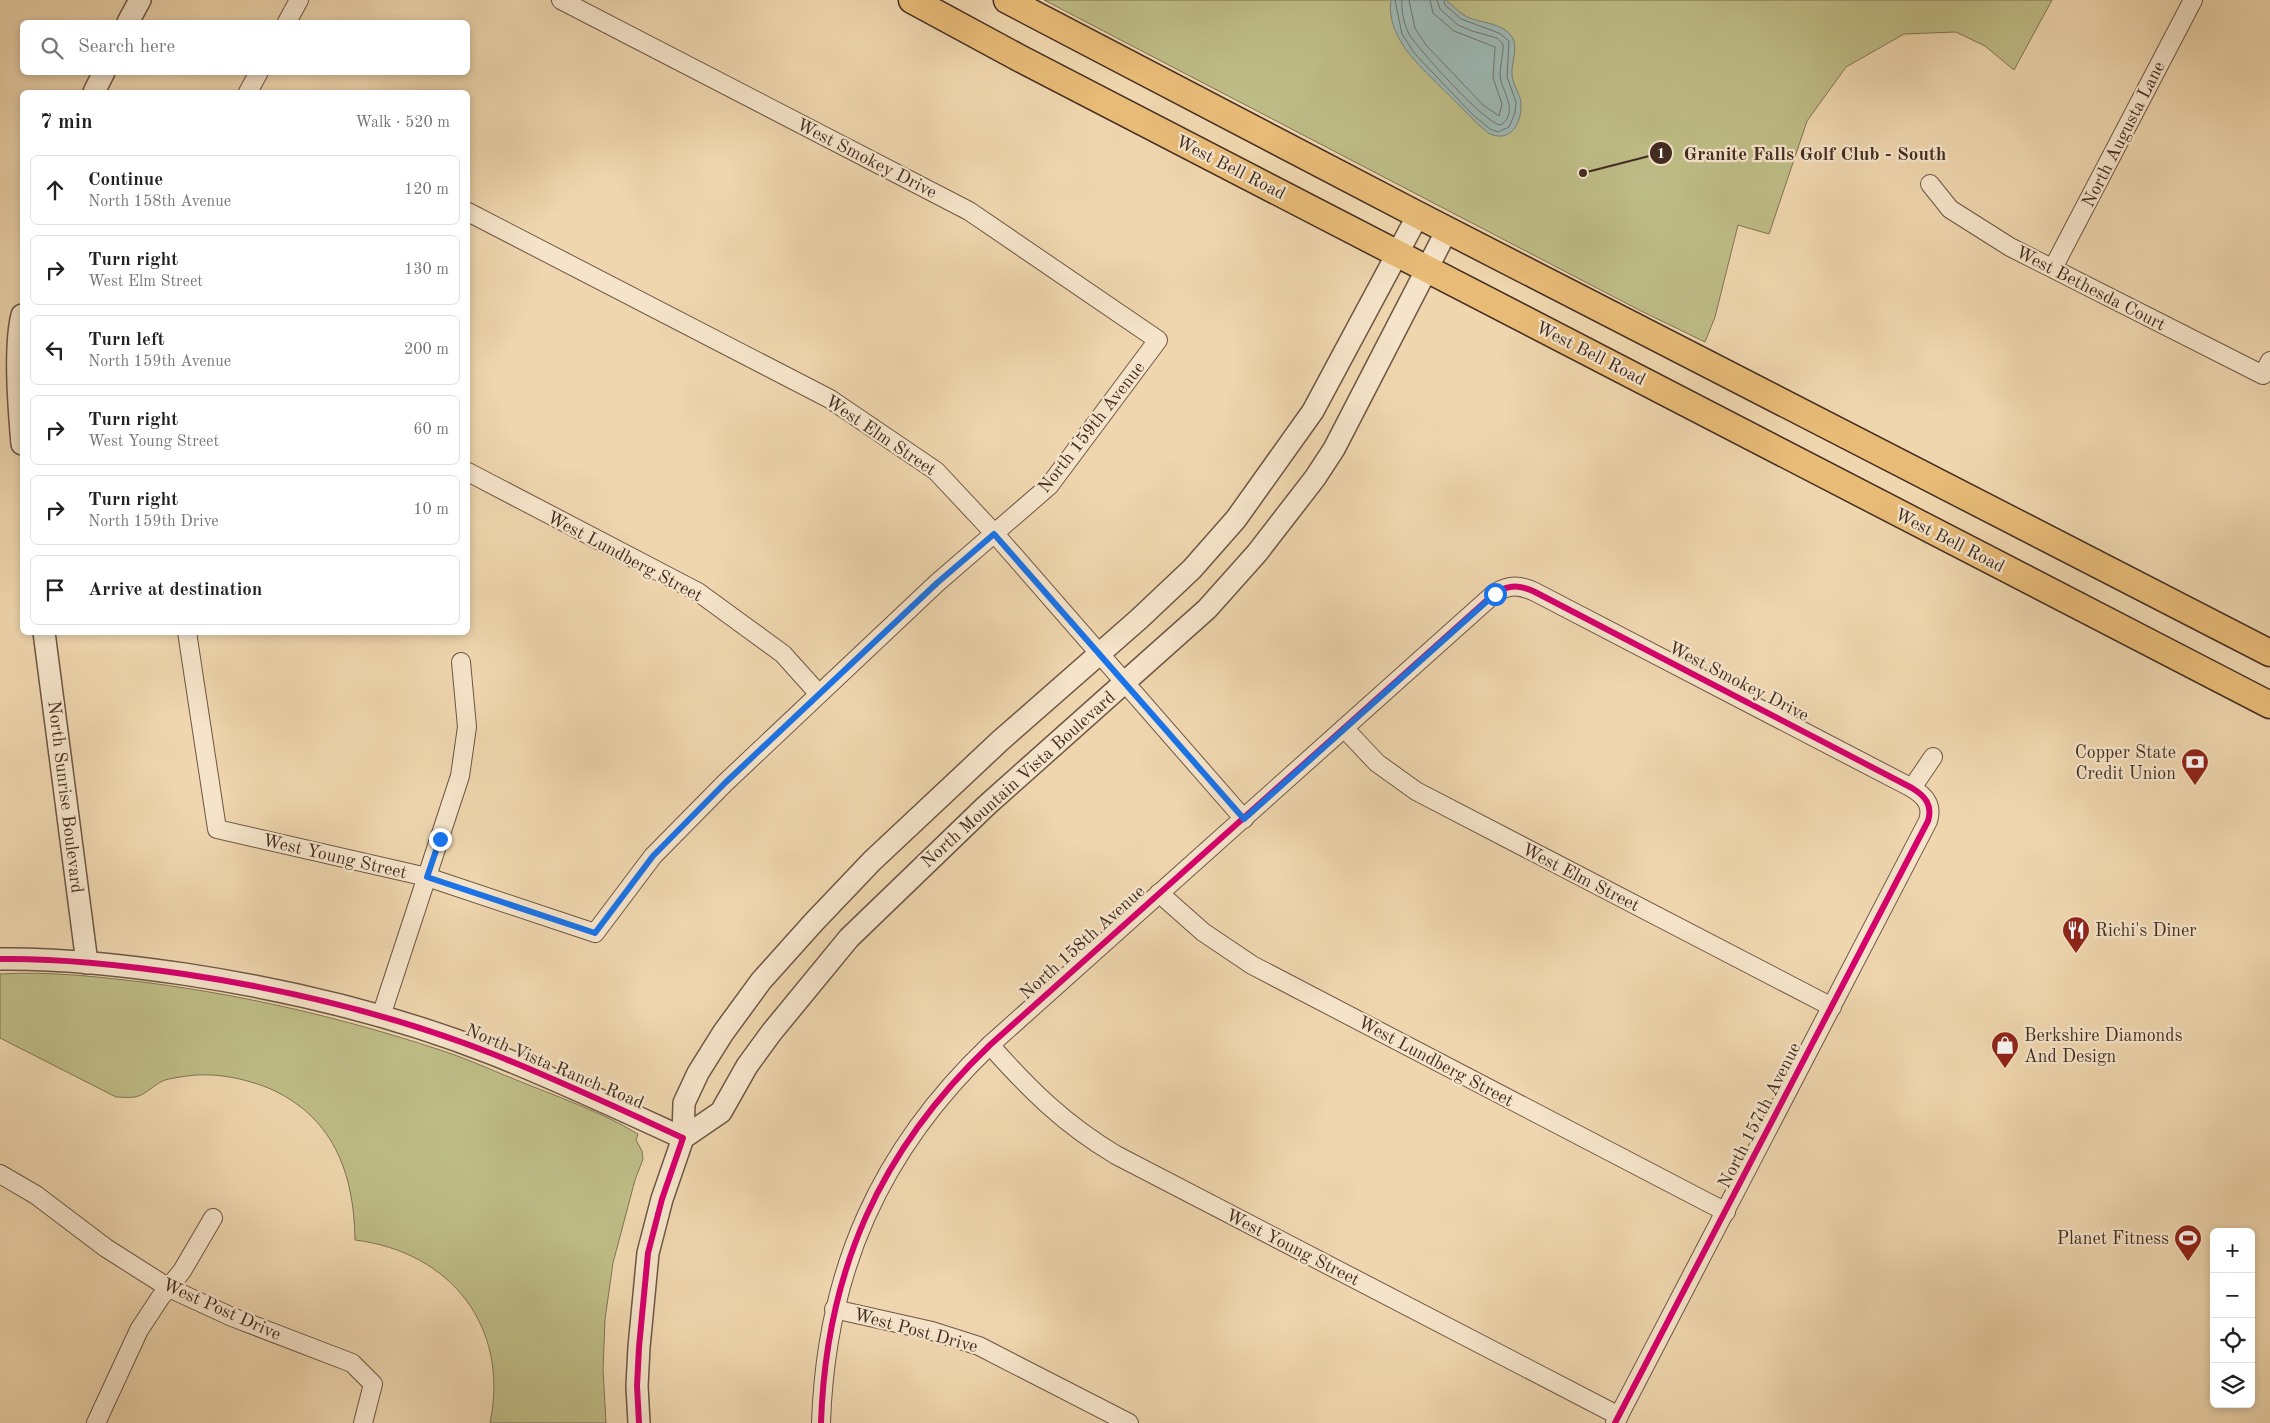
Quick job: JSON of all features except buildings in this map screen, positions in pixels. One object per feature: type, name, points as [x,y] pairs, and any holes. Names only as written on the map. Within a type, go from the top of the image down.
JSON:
[{"type":"main road","name":"West Bell Road","points":[[912,0],[1021,59],[2270,705]]},
{"type":"main road","points":[[1007,0],[1447,230],[2270,653]]},
{"type":"street","points":[[129,20],[140,0]]},
{"type":"street","points":[[288,20],[299,0]]},
{"type":"street","name":"West Smokey Drive","points":[[561,0],[969,211],[1158,340]]},
{"type":"street","name":"North Augusta Lane","points":[[2053,268],[2193,0]]},
{"type":"street","points":[[95,90],[102,75]]},
{"type":"street","points":[[249,90],[258,75]]},
{"type":"street","name":"West Bethesda Court","points":[[1930,184],[1950,209],[2010,247],[2266,368]]},
{"type":"street","name":"West Elm Street","points":[[470,213],[830,399],[936,471],[994,534],[1244,819]]},
{"type":"street","points":[[639,1423],[637,1386],[639,1347],[648,1253],[662,1199],[683,1138],[684,1103],[698,1073],[723,1033],[761,981],[872,861],[1001,740],[1192,569],[1255,494],[1313,411],[1418,215]]},
{"type":"street","name":"North Mountain Vista Boulevard","points":[[683,1138],[721,1112],[747,1066],[766,1040],[794,1003],[849,938],[987,805],[1207,609],[1257,554],[1315,478],[1347,425],[1447,230]]},
{"type":"street","points":[[20,324],[20,395]]},
{"type":"street","name":"North 159th Avenue","points":[[595,933],[653,856],[725,783],[818,693],[877,641],[937,583],[1049,486],[1158,340]]},
{"type":"street","name":"West Lundberg Street","points":[[470,473],[698,592],[783,654],[818,693]]},
{"type":"street","name":"West Smokey Drive","points":[[1515,586],[1535,592],[1912,788],[1926,799],[1930,806],[1928,821]]},
{"type":"street","name":"North 158th Avenue","points":[[821,1423],[824,1368],[834,1309],[846,1267],[862,1226],[897,1159],[940,1098],[990,1044],[1344,728],[1495,594],[1504,588],[1515,586]]},
{"type":"street","name":"North Sunrise Boulevard","points":[[44,635],[86,962]]},
{"type":"street","name":"West Young Street","points":[[187,635],[217,828],[427,877],[595,933]]},
{"type":"street","points":[[381,1016],[453,800],[462,761],[467,728],[461,662]]},
{"type":"street","name":"West Elm Street","points":[[1344,728],[1377,763],[1416,791],[1832,1007]]},
{"type":"street","points":[[1912,788],[1933,757]]},
{"type":"street","name":"North 157th Avenue","points":[[1617,1420],[1928,821]]},
{"type":"street","name":"West Lundberg Street","points":[[1159,893],[1202,932],[1252,965],[1726,1212]]},
{"type":"street","name":"North Vista Ranch Road","points":[[0,959],[53,959],[129,966],[262,987],[381,1016],[493,1054],[683,1138]]},
{"type":"street","name":"West Young Street","points":[[990,1044],[1052,1110],[1072,1127],[1116,1155],[1617,1420]]},
{"type":"street","name":"West Post Drive","points":[[0,1174],[36,1195],[112,1252],[169,1288],[232,1317],[352,1363],[373,1384],[363,1423]]},
{"type":"street","points":[[96,1423],[139,1330],[160,1298],[182,1271],[213,1218]]},
{"type":"street","name":"West Post Drive","points":[[834,1309],[932,1331],[979,1346],[1130,1423]]},
{"type":"shaded area","points":[[1044,0],[2052,0],[2014,70],[1985,46],[1956,32],[1904,34],[1846,67],[1807,121],[1769,234],[1738,225],[1715,317],[1705,342],[1639,310]]},
{"type":"shaded area","points":[[0,974],[57,974],[150,983],[223,994],[331,1018],[366,1027],[456,1056],[593,1111],[638,1134],[636,1140],[642,1151],[643,1159],[635,1180],[613,1263],[605,1319],[603,1370],[606,1423],[490,1423],[494,1388],[491,1356],[481,1326],[466,1300],[445,1278],[419,1260],[389,1247],[355,1240],[354,1215],[344,1169],[335,1148],[308,1113],[289,1099],[266,1087],[247,1081],[207,1075],[168,1079],[139,1096],[116,1097],[0,1038]]},
{"type":"water","points":[[1391,0],[1446,0],[1467,17],[1497,26],[1508,32],[1515,45],[1512,78],[1521,103],[1517,125],[1513,130],[1503,136],[1488,133],[1420,66],[1410,55],[1394,29],[1391,15]]},
{"type":"cycle path","points":[[821,1423],[825,1367],[834,1315],[848,1264],[866,1216],[890,1171],[918,1127],[951,1085],[990,1045],[1495,593],[1515,586],[1535,592],[1912,788],[1921,794],[1929,806],[1928,821],[1615,1423]]},
{"type":"cycle path","points":[[0,959],[69,961],[161,971],[224,980],[341,1005],[418,1027],[493,1054],[565,1084],[683,1138],[662,1199],[648,1253],[639,1347],[637,1386],[639,1423]]},
{"type":"place","name":"Granite Falls Golf Club - South","points":[[1583,173]]},
{"type":"place","name":"Copper State Credit Union","points":[[2195,786]]},
{"type":"place","name":"Richi's Diner","points":[[2076,954]]},
{"type":"place","name":"Berkshire Diamonds And Design","points":[[2005,1069]]},
{"type":"place","name":"Planet Fitness","points":[[2188,1262]]},
{"type":"route","points":[[440,839],[427,877],[595,933],[653,856],[725,783],[818,693],[877,641],[937,583],[994,534],[1244,819],[1495,594]]}]
